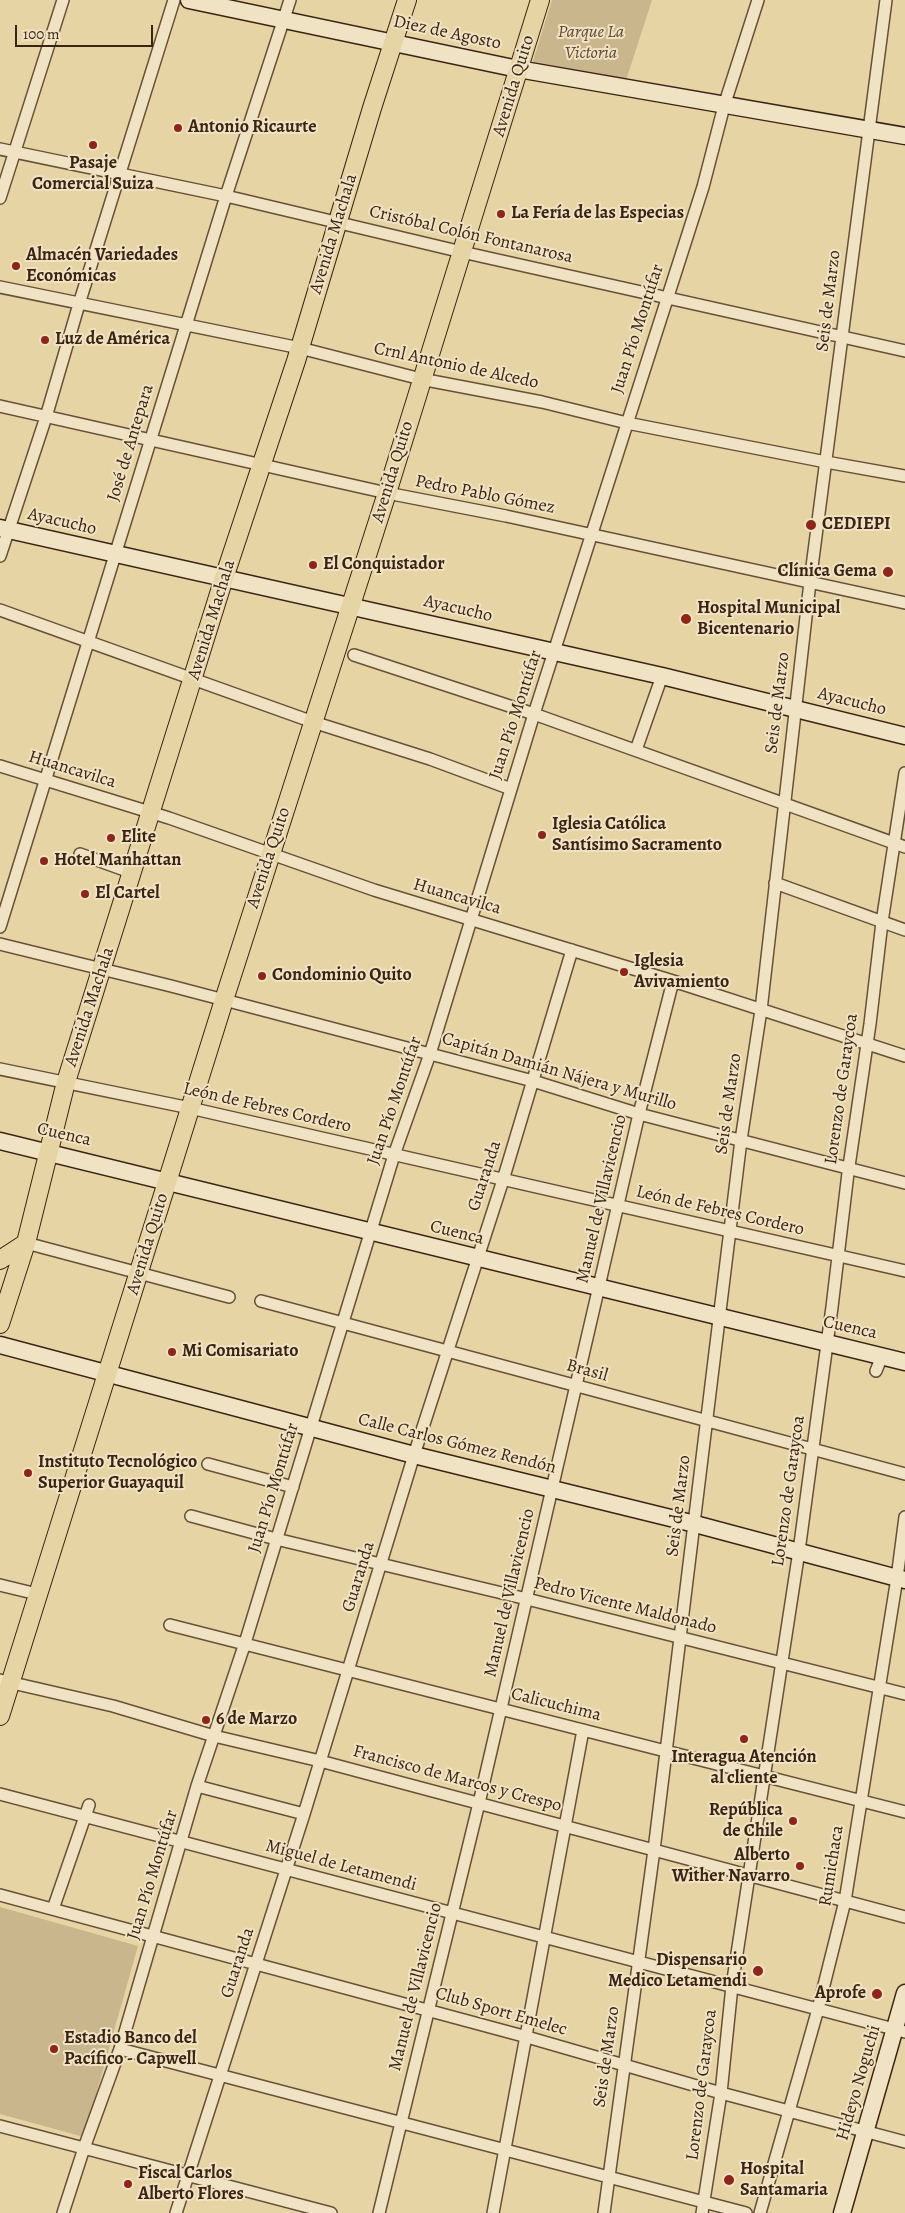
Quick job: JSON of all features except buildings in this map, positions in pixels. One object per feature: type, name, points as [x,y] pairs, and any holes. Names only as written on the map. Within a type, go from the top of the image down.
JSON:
[{"type":"main road","name":"Avenida Machala","points":[[0,1324],[26,1243],[66,1082],[152,813],[224,578],[300,348],[372,108],[407,0]]},
{"type":"main road","name":"Avenida Quito","points":[[0,1716],[5,1681],[37,1594],[108,1373],[540,0]]},
{"type":"main road","points":[[0,1260],[26,1243]]},
{"type":"street","points":[[0,198],[63,0]]},
{"type":"street","points":[[0,556],[4,529],[46,417],[79,304],[174,0]]},
{"type":"street","name":"Diez de Agosto","points":[[189,0],[518,69],[905,136]]},
{"type":"street","name":"José de Antepara","points":[[0,927],[226,196],[290,0]]},
{"type":"street","name":"Juan Pío Montúfar","points":[[63,2213],[120,2048],[197,1786],[245,1643],[344,1325],[394,1155],[430,1054],[534,714],[703,187],[724,106],[758,0]]},
{"type":"street","name":"Seis de Marzo","points":[[604,2213],[637,1961],[654,1850],[708,1422],[741,1140],[761,1010],[783,803],[810,582],[886,0]]},
{"type":"street","name":"Cristóbal Colón Fontanarosa","points":[[0,149],[226,196],[462,252],[667,296],[905,351]]},
{"type":"street","name":"Crnl Antonio de Alcedo","points":[[0,287],[300,348],[421,379],[542,402],[626,423],[905,476]]},
{"type":"street","name":"Pedro Pablo Gómez","points":[[0,406],[386,493],[592,534],[905,603]]},
{"type":"street","name":"Ayacucho","points":[[4,529],[662,676],[905,736]]},
{"type":"street","points":[[0,610],[312,722],[425,758],[511,789]]},
{"type":"street","points":[[354,655],[534,714],[900,845]]},
{"type":"street","points":[[636,750],[662,676]]},
{"type":"street","name":"Huancavilca","points":[[0,766],[152,813],[374,890],[672,981],[905,1056]]},
{"type":"street","name":"Lorenzo de Garaycoa","points":[[703,2207],[722,2093],[732,1986],[813,1450],[848,1169],[867,1043],[882,922],[900,845],[905,773]]},
{"type":"street","points":[[80,854],[133,873]]},
{"type":"street","points":[[774,883],[905,930]]},
{"type":"street","name":"Capitán Damián Nájera y Murillo","points":[[0,944],[103,968],[533,1081],[639,1114],[905,1183]]},
{"type":"street","name":"Guaranda","points":[[176,2213],[304,1814],[414,1455],[503,1180],[572,950]]},
{"type":"street","name":"Manuel de Villavicencio","points":[[379,2213],[479,1803],[639,1114],[672,981]]},
{"type":"street","name":"León de Febres Cordero","points":[[0,1069],[190,1108],[905,1271]]},
{"type":"street","name":"Cuenca","points":[[0,1141],[905,1362]]},
{"type":"street","points":[[26,1243],[139,1272],[229,1298]]},
{"type":"street","name":"Brasil","points":[[260,1301],[905,1474]]},
{"type":"street","name":"Calle Carlos Gómez Rendón","points":[[0,1345],[414,1455],[799,1550],[901,1579]]},
{"type":"street","points":[[876,1371],[882,1356]]},
{"type":"street","points":[[208,1464],[293,1487]]},
{"type":"street","name":"Pedro Vicente Maldonado","points":[[191,1516],[276,1539],[527,1599],[680,1639],[905,1694]]},
{"type":"street","name":"Rumichaca","points":[[760,2213],[818,2009],[845,1901],[860,1801],[901,1579],[905,1517]]},
{"type":"street","points":[[0,1584],[37,1594]]},
{"type":"street","name":"Calicuchima","points":[[170,1625],[905,1812]]},
{"type":"street","name":"Francisco de Marcos y Crespo","points":[[5,1681],[114,1706],[214,1736],[320,1761],[905,1917]]},
{"type":"street","points":[[493,2213],[583,1730]]},
{"type":"street","points":[[197,1786],[304,1814]]},
{"type":"street","name":"Miguel de Letamendi","points":[[0,1794],[87,1811],[181,1842],[900,2030]]},
{"type":"street","points":[[53,1909],[87,1811]]},
{"type":"street","name":"Club Sport Emelec","points":[[0,1895],[527,2037],[789,2112],[905,2142]]},
{"type":"street","name":"Hideyo Noguchi","points":[[842,2213],[866,2131],[900,2030],[905,1993]]},
{"type":"street","points":[[120,2048],[506,2148],[609,2177],[703,2207],[746,2213]]},
{"type":"street","points":[[0,2126],[331,2213]]},
{"type":"green space","name":"Parque La Victoria","points":[[552,0],[652,0],[622,93],[528,77]]},
{"type":"green space","name":"Estadio Banco del Pacífico - Capwell","points":[[0,1907],[138,1946],[84,2137],[0,2114]]},
{"type":"place","name":"Antonio Ricaurte","points":[[178,128]]},
{"type":"place","name":"Pasaje Comercial Suiza","points":[[93,145]]},
{"type":"place","name":"La Fería de las Especias","points":[[501,214]]},
{"type":"place","name":"Almacén Variedades Económicas","points":[[16,266]]},
{"type":"place","name":"Luz de América","points":[[45,340]]},
{"type":"place","name":"CEDIEPI","points":[[811,525]]},
{"type":"place","name":"El Conquistador","points":[[313,565]]},
{"type":"place","name":"Clínica Gema","points":[[888,572]]},
{"type":"place","name":"Hospital Municipal Bicentenario","points":[[686,619]]},
{"type":"place","name":"Iglesia Católica Santísimo Sacramento","points":[[542,835]]},
{"type":"place","name":"Elite","points":[[111,838]]},
{"type":"place","name":"Hotel Manhattan","points":[[44,861]]},
{"type":"place","name":"El Cartel","points":[[85,894]]},
{"type":"place","name":"Iglesia Avivamiento","points":[[624,972]]},
{"type":"place","name":"Condominio Quito","points":[[262,976]]},
{"type":"place","name":"Mi Comisariato","points":[[172,1352]]},
{"type":"place","name":"Instituto Tecnológico Superior Guayaquil","points":[[28,1473]]},
{"type":"place","name":"6 de Marzo","points":[[206,1720]]},
{"type":"place","name":"Interagua Atención al cliente","points":[[744,1739]]},
{"type":"place","name":"República de Chile","points":[[793,1821]]},
{"type":"place","name":"Alberto Wither Navarro","points":[[800,1866]]},
{"type":"place","name":"Dispensario Medico Letamendi","points":[[758,1971]]},
{"type":"place","name":"Aprofe","points":[[877,1994]]},
{"type":"place","name":"Estadio Banco del Pacífico - Capwell","points":[[54,2049]]},
{"type":"place","name":"Hospital Santamaria","points":[[729,2180]]},
{"type":"place","name":"Fiscal Carlos Alberto Flores","points":[[128,2184]]}]
